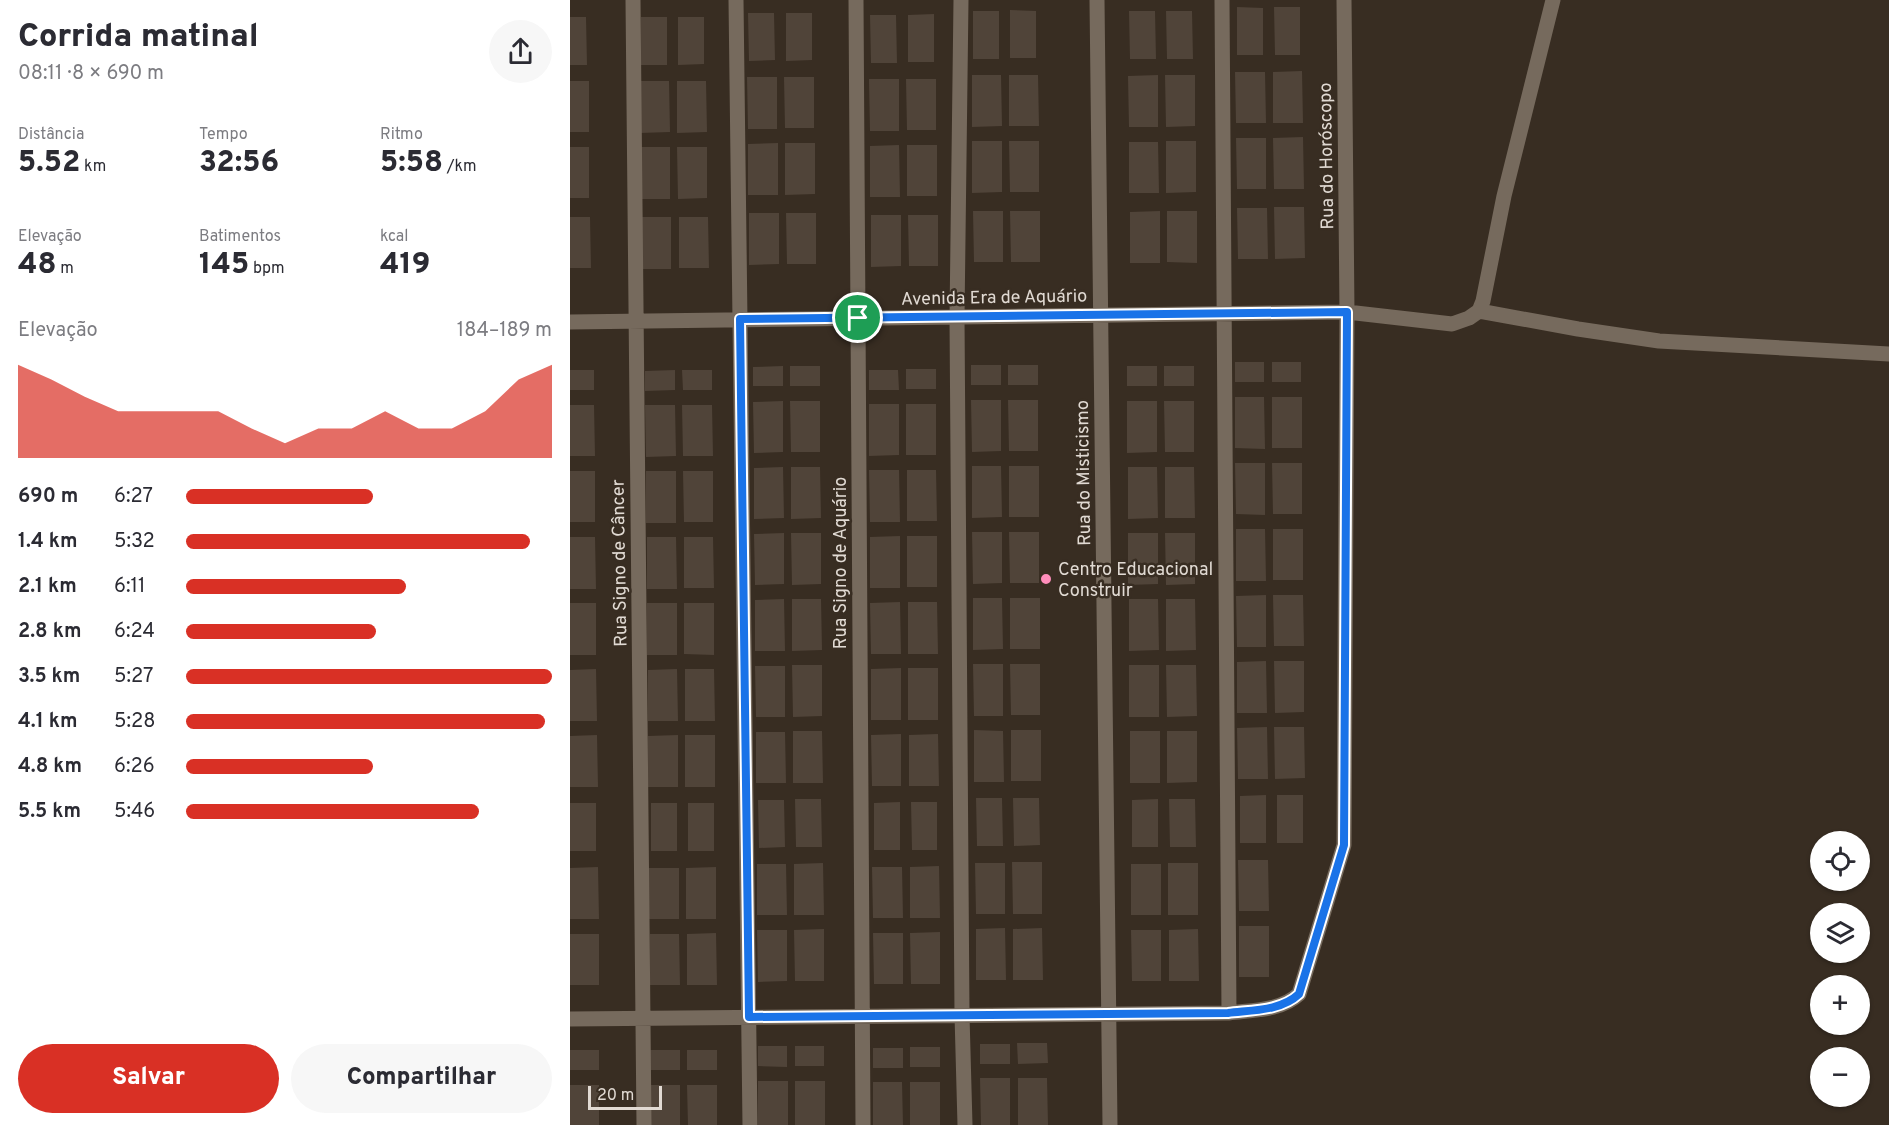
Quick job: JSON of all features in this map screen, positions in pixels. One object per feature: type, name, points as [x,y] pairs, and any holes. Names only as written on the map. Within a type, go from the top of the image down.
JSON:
[{"type":"street","name":"Rua Signo de Câncer","points":[[633,0],[644,1125]]},
{"type":"street","points":[[736,0],[750,1125]]},
{"type":"street","name":"Rua Signo de Aquário","points":[[856,0],[863,1125]]},
{"type":"street","points":[[961,0],[957,317],[962,1016],[965,1125]]},
{"type":"street","name":"Rua do Misticismo","points":[[1097,0],[1110,1125]]},
{"type":"street","points":[[1222,0],[1228,1013]]},
{"type":"street","name":"Rua do Horóscopo","points":[[570,1019],[1228,1013],[1280,1005],[1291,1001],[1299,994],[1344,845],[1347,312],[1344,0]]},
{"type":"street","points":[[1552,0],[1504,196],[1486,292],[1479,311],[1659,341],[1889,354]]},
{"type":"street","name":"Avenida Era de Aquário","points":[[570,322],[1347,312],[1452,324],[1469,318],[1479,311]]},
{"type":"building","points":[[1237,7],[1263,8],[1263,55],[1237,55]]},
{"type":"building","points":[[1274,7],[1300,7],[1300,55],[1275,55]]},
{"type":"building","points":[[1010,10],[1036,11],[1036,58],[1010,58]]},
{"type":"building","points":[[973,11],[999,11],[999,59],[973,59]]},
{"type":"building","points":[[1129,11],[1155,11],[1156,59],[1130,59]]},
{"type":"building","points":[[1166,11],[1192,11],[1193,59],[1167,59]]},
{"type":"building","points":[[748,13],[774,13],[775,60],[749,61]]},
{"type":"building","points":[[786,13],[812,13],[812,60],[786,61]]},
{"type":"building","points":[[934,14],[934,62],[908,62],[908,15]]},
{"type":"building","points":[[870,15],[896,15],[897,63],[871,63]]},
{"type":"building","points":[[570,17],[586,17],[587,65],[570,65]]},
{"type":"building","points":[[641,17],[667,17],[667,65],[641,65]]},
{"type":"building","points":[[678,17],[704,17],[704,64],[678,65]]},
{"type":"building","points":[[1302,71],[1303,123],[1273,123],[1273,72]]},
{"type":"building","points":[[1235,72],[1265,72],[1266,123],[1236,123]]},
{"type":"building","points":[[972,75],[1001,75],[1002,126],[972,127]]},
{"type":"building","points":[[1009,75],[1038,75],[1039,126],[1009,126]]},
{"type":"building","points":[[1158,75],[1158,127],[1129,127],[1128,76]]},
{"type":"building","points":[[1165,75],[1195,75],[1195,126],[1166,127]]},
{"type":"building","points":[[747,77],[777,77],[777,129],[748,129]]},
{"type":"building","points":[[784,77],[814,77],[814,128],[785,128]]},
{"type":"building","points":[[869,79],[899,79],[899,131],[870,131]]},
{"type":"building","points":[[906,79],[936,79],[936,130],[907,130]]},
{"type":"building","points":[[570,81],[589,81],[589,132],[570,132]]},
{"type":"building","points":[[640,81],[669,81],[670,132],[640,133]]},
{"type":"building","points":[[677,81],[706,81],[707,132],[677,133]]},
{"type":"building","points":[[1303,137],[1304,189],[1274,189],[1273,138]]},
{"type":"building","points":[[1236,138],[1266,138],[1266,189],[1237,189]]},
{"type":"building","points":[[972,141],[1002,141],[1002,192],[972,193]]},
{"type":"building","points":[[1009,141],[1039,141],[1039,192],[1010,192]]},
{"type":"building","points":[[1166,141],[1196,141],[1196,192],[1166,193]]},
{"type":"building","points":[[1129,142],[1158,142],[1159,193],[1129,193]]},
{"type":"building","points":[[778,143],[778,195],[748,195],[748,144]]},
{"type":"building","points":[[785,143],[815,143],[815,194],[785,195]]},
{"type":"building","points":[[899,145],[900,197],[870,197],[870,146]]},
{"type":"building","points":[[907,145],[937,145],[937,196],[907,196]]},
{"type":"building","points":[[570,147],[589,147],[589,198],[570,198]]},
{"type":"building","points":[[640,147],[670,147],[670,199],[641,199]]},
{"type":"building","points":[[677,147],[707,147],[707,198],[678,199]]},
{"type":"building","points":[[1274,207],[1304,207],[1305,258],[1275,259]]},
{"type":"building","points":[[1237,208],[1267,208],[1268,259],[1238,259]]},
{"type":"building","points":[[973,211],[1003,211],[1003,262],[974,262]]},
{"type":"building","points":[[1010,211],[1040,211],[1040,262],[1011,262]]},
{"type":"building","points":[[1160,211],[1160,263],[1130,263],[1130,212]]},
{"type":"building","points":[[1167,211],[1197,211],[1197,263],[1167,262]]},
{"type":"building","points":[[749,213],[779,213],[779,264],[749,265]]},
{"type":"building","points":[[786,213],[816,213],[816,264],[787,264]]},
{"type":"building","points":[[871,215],[901,215],[901,266],[871,267]]},
{"type":"building","points":[[908,215],[938,215],[938,266],[909,266]]},
{"type":"building","points":[[570,217],[590,217],[591,268],[570,268]]},
{"type":"building","points":[[641,217],[671,217],[671,269],[642,269]]},
{"type":"building","points":[[679,217],[708,217],[709,268],[679,268]]},
{"type":"building","points":[[1235,362],[1264,362],[1264,382],[1235,382]]},
{"type":"building","points":[[1272,362],[1301,362],[1301,382],[1272,382]]},
{"type":"building","points":[[971,365],[1001,365],[1001,385],[971,385]]},
{"type":"building","points":[[1008,365],[1038,365],[1038,385],[1008,385]]},
{"type":"building","points":[[783,366],[783,386],[753,386],[753,367]]},
{"type":"building","points":[[790,366],[820,366],[820,386],[790,386]]},
{"type":"building","points":[[1127,366],[1157,366],[1157,386],[1127,386]]},
{"type":"building","points":[[1164,366],[1194,366],[1194,386],[1164,386]]},
{"type":"building","points":[[906,369],[936,369],[936,389],[906,389]]},
{"type":"building","points":[[570,370],[594,370],[594,390],[570,390]]},
{"type":"building","points":[[675,370],[675,390],[645,391],[645,371]]},
{"type":"building","points":[[682,370],[712,370],[712,390],[683,390]]},
{"type":"building","points":[[869,370],[898,370],[899,390],[869,390]]},
{"type":"building","points":[[1235,397],[1264,397],[1265,449],[1235,448]]},
{"type":"building","points":[[1272,397],[1302,397],[1302,448],[1272,448]]},
{"type":"building","points":[[971,400],[1001,400],[1001,451],[972,452]]},
{"type":"building","points":[[1008,400],[1038,400],[1038,451],[1009,451]]},
{"type":"building","points":[[783,401],[783,452],[754,453],[753,402]]},
{"type":"building","points":[[790,401],[820,401],[820,452],[791,452]]},
{"type":"building","points":[[1127,401],[1157,401],[1157,452],[1127,453]]},
{"type":"building","points":[[1164,401],[1194,401],[1194,452],[1165,452]]},
{"type":"building","points":[[869,404],[899,404],[899,455],[869,456]]},
{"type":"building","points":[[906,404],[936,404],[936,455],[906,455]]},
{"type":"building","points":[[570,405],[594,405],[595,456],[570,456]]},
{"type":"building","points":[[645,405],[675,405],[676,456],[646,457]]},
{"type":"building","points":[[682,405],[712,405],[713,456],[683,456]]},
{"type":"building","points":[[1235,463],[1265,463],[1265,515],[1236,514]]},
{"type":"building","points":[[1272,463],[1302,463],[1302,514],[1273,514]]},
{"type":"building","points":[[972,466],[1001,466],[1002,517],[972,518]]},
{"type":"building","points":[[1009,466],[1039,466],[1039,517],[1009,517]]},
{"type":"building","points":[[783,467],[784,518],[754,519],[754,468]]},
{"type":"building","points":[[791,467],[820,467],[821,518],[791,519]]},
{"type":"building","points":[[1128,467],[1157,467],[1158,518],[1128,519]]},
{"type":"building","points":[[1165,467],[1194,467],[1195,518],[1165,518]]},
{"type":"building","points":[[869,470],[899,470],[900,522],[870,522]]},
{"type":"building","points":[[907,470],[936,470],[937,521],[907,521]]},
{"type":"building","points":[[570,471],[595,471],[595,522],[570,522]]},
{"type":"building","points":[[646,471],[676,471],[676,523],[646,523]]},
{"type":"building","points":[[683,471],[713,471],[713,522],[684,522]]},
{"type":"building","points":[[1236,529],[1265,529],[1266,581],[1236,581]]},
{"type":"building","points":[[1273,529],[1303,529],[1303,580],[1273,580]]},
{"type":"building","points":[[972,532],[1002,532],[1002,583],[973,584]]},
{"type":"building","points":[[1009,532],[1039,532],[1039,583],[1010,583]]},
{"type":"building","points":[[784,533],[784,584],[755,585],[754,534]]},
{"type":"building","points":[[791,533],[821,533],[821,584],[792,585]]},
{"type":"building","points":[[1128,533],[1158,533],[1158,584],[1128,585]]},
{"type":"building","points":[[1165,533],[1195,533],[1195,584],[1166,585]]},
{"type":"building","points":[[900,536],[900,588],[870,588],[870,537]]},
{"type":"building","points":[[907,536],[937,536],[937,587],[907,587]]},
{"type":"building","points":[[570,537],[595,537],[596,589],[570,589]]},
{"type":"building","points":[[647,537],[676,537],[677,589],[647,589]]},
{"type":"building","points":[[684,537],[713,537],[714,588],[684,588]]},
{"type":"building","points":[[1266,595],[1266,647],[1237,647],[1236,596]]},
{"type":"building","points":[[1273,595],[1303,595],[1304,646],[1274,646]]},
{"type":"building","points":[[973,598],[1002,598],[1003,649],[973,650]]},
{"type":"building","points":[[1010,598],[1040,598],[1040,649],[1010,649]]},
{"type":"building","points":[[784,599],[785,651],[755,651],[755,600]]},
{"type":"building","points":[[792,599],[821,599],[822,650],[792,651]]},
{"type":"building","points":[[1129,599],[1158,599],[1159,650],[1129,651]]},
{"type":"building","points":[[1166,599],[1195,599],[1196,650],[1166,651]]},
{"type":"building","points":[[900,602],[901,654],[871,654],[870,603]]},
{"type":"building","points":[[908,602],[937,602],[938,654],[908,654]]},
{"type":"building","points":[[570,603],[596,603],[596,655],[570,655]]},
{"type":"building","points":[[647,603],[677,603],[677,655],[647,655]]},
{"type":"building","points":[[684,603],[714,603],[714,655],[684,654]]},
{"type":"building","points":[[1266,661],[1267,713],[1237,713],[1237,662]]},
{"type":"building","points":[[1274,661],[1304,661],[1304,712],[1275,713]]},
{"type":"building","points":[[973,664],[1003,664],[1003,716],[974,716]]},
{"type":"building","points":[[1010,664],[1040,664],[1040,715],[1011,715]]},
{"type":"building","points":[[792,665],[822,665],[822,716],[793,717]]},
{"type":"building","points":[[1129,665],[1159,665],[1159,717],[1129,717]]},
{"type":"building","points":[[1166,665],[1196,665],[1197,716],[1167,717]]},
{"type":"building","points":[[755,666],[785,666],[785,717],[756,717]]},
{"type":"building","points":[[901,668],[901,720],[871,720],[871,669]]},
{"type":"building","points":[[908,668],[938,668],[938,720],[908,720]]},
{"type":"building","points":[[596,669],[597,721],[570,721],[570,670]]},
{"type":"building","points":[[677,669],[678,721],[648,721],[648,670]]},
{"type":"building","points":[[685,669],[714,669],[715,721],[685,721]]},
{"type":"building","points":[[1267,727],[1268,779],[1238,779],[1237,728]]},
{"type":"building","points":[[1274,727],[1304,727],[1305,778],[1275,779]]},
{"type":"building","points":[[974,730],[1003,731],[1004,782],[974,782]]},
{"type":"building","points":[[1011,730],[1041,730],[1041,781],[1011,781]]},
{"type":"building","points":[[793,731],[822,731],[823,783],[793,783]]},
{"type":"building","points":[[1130,731],[1160,731],[1160,783],[1130,783]]},
{"type":"building","points":[[1167,731],[1197,731],[1197,782],[1167,783]]},
{"type":"building","points":[[756,732],[785,732],[786,783],[756,783]]},
{"type":"building","points":[[901,734],[901,786],[872,786],[871,735]]},
{"type":"building","points":[[938,734],[939,786],[909,786],[909,735]]},
{"type":"building","points":[[597,735],[598,787],[570,787],[570,736]]},
{"type":"building","points":[[678,735],[678,787],[648,787],[648,736]]},
{"type":"building","points":[[685,735],[715,735],[715,787],[685,787]]},
{"type":"building","points":[[1266,795],[1266,843],[1240,843],[1240,796]]},
{"type":"building","points":[[1277,795],[1303,795],[1303,843],[1277,843]]},
{"type":"building","points":[[976,798],[1002,798],[1003,846],[977,846]]},
{"type":"building","points":[[1013,798],[1039,798],[1040,845],[1014,846]]},
{"type":"building","points":[[795,799],[821,799],[822,847],[796,847]]},
{"type":"building","points":[[1158,799],[1158,847],[1132,847],[1132,800]]},
{"type":"building","points":[[1169,799],[1195,799],[1196,847],[1170,847]]},
{"type":"building","points":[[758,800],[784,800],[785,847],[759,848]]},
{"type":"building","points":[[900,802],[900,850],[874,850],[874,803]]},
{"type":"building","points":[[911,802],[937,802],[937,850],[912,850]]},
{"type":"building","points":[[570,803],[596,803],[596,851],[570,851]]},
{"type":"building","points":[[651,803],[677,803],[677,851],[651,851]]},
{"type":"building","points":[[688,803],[714,803],[714,851],[688,851]]},
{"type":"building","points":[[1238,860],[1268,860],[1269,911],[1239,911]]},
{"type":"building","points":[[1012,862],[1042,862],[1042,914],[1013,914]]},
{"type":"building","points":[[823,863],[824,915],[794,915],[794,864]]},
{"type":"building","points":[[975,863],[1005,863],[1005,914],[976,914]]},
{"type":"building","points":[[1168,863],[1198,863],[1198,915],[1168,915]]},
{"type":"building","points":[[757,864],[786,864],[787,915],[757,915]]},
{"type":"building","points":[[1131,864],[1161,864],[1161,915],[1131,915]]},
{"type":"building","points":[[939,866],[940,918],[910,918],[910,867]]},
{"type":"building","points":[[598,867],[599,919],[570,919],[570,868]]},
{"type":"building","points":[[716,867],[716,919],[686,919],[686,868]]},
{"type":"building","points":[[872,867],[902,867],[903,918],[873,918]]},
{"type":"building","points":[[649,868],[679,868],[679,919],[649,919]]},
{"type":"building","points":[[1239,926],[1269,926],[1269,977],[1239,977]]},
{"type":"building","points":[[1005,928],[1006,980],[976,980],[976,929]]},
{"type":"building","points":[[1042,928],[1043,980],[1013,980],[1013,929]]},
{"type":"building","points":[[824,929],[824,981],[795,981],[794,930]]},
{"type":"building","points":[[1198,929],[1199,981],[1169,981],[1169,930]]},
{"type":"building","points":[[757,930],[787,930],[787,981],[758,982]]},
{"type":"building","points":[[1131,930],[1161,930],[1161,981],[1132,981]]},
{"type":"building","points":[[940,932],[940,984],[911,984],[910,933]]},
{"type":"building","points":[[716,933],[717,985],[687,985],[687,934]]},
{"type":"building","points":[[873,933],[903,933],[903,984],[874,984]]},
{"type":"building","points":[[570,934],[599,934],[599,985],[570,985]]},
{"type":"building","points":[[650,934],[679,934],[680,985],[650,985]]},
{"type":"building","points":[[1017,1043],[1047,1043],[1048,1063],[1018,1064]]},
{"type":"building","points":[[980,1044],[1010,1044],[1010,1064],[980,1064]]},
{"type":"building","points":[[758,1046],[787,1046],[787,1067],[758,1066]]},
{"type":"building","points":[[795,1046],[824,1046],[824,1066],[795,1066]]},
{"type":"building","points":[[910,1047],[940,1047],[940,1067],[910,1067]]},
{"type":"building","points":[[873,1048],[903,1048],[903,1068],[873,1068]]},
{"type":"building","points":[[570,1050],[599,1050],[599,1070],[570,1070]]},
{"type":"building","points":[[650,1050],[680,1050],[680,1070],[650,1070]]},
{"type":"building","points":[[687,1050],[717,1050],[717,1070],[687,1070]]},
{"type":"building","points":[[980,1078],[1010,1078],[1010,1125],[981,1125]]},
{"type":"building","points":[[1018,1078],[1047,1078],[1048,1125],[1018,1125]]},
{"type":"building","points":[[758,1081],[788,1081],[788,1125],[758,1125]]},
{"type":"building","points":[[795,1081],[825,1081],[825,1125],[795,1125]]},
{"type":"building","points":[[873,1082],[902,1082],[903,1125],[873,1125]]},
{"type":"building","points":[[910,1082],[940,1082],[940,1125],[910,1125]]},
{"type":"building","points":[[570,1085],[599,1085],[599,1125],[570,1125]]},
{"type":"building","points":[[650,1085],[680,1085],[680,1125],[650,1125]]},
{"type":"building","points":[[687,1085],[717,1085],[717,1125],[688,1125]]},
{"type":"place","name":"Centro Educacional Construir","points":[[1046,579]]},
{"type":"route","points":[[1347,312],[1344,845],[1299,994],[1291,1001],[1280,1005],[1228,1013],[749,1017],[740,319],[858,318],[1347,312]]}]
